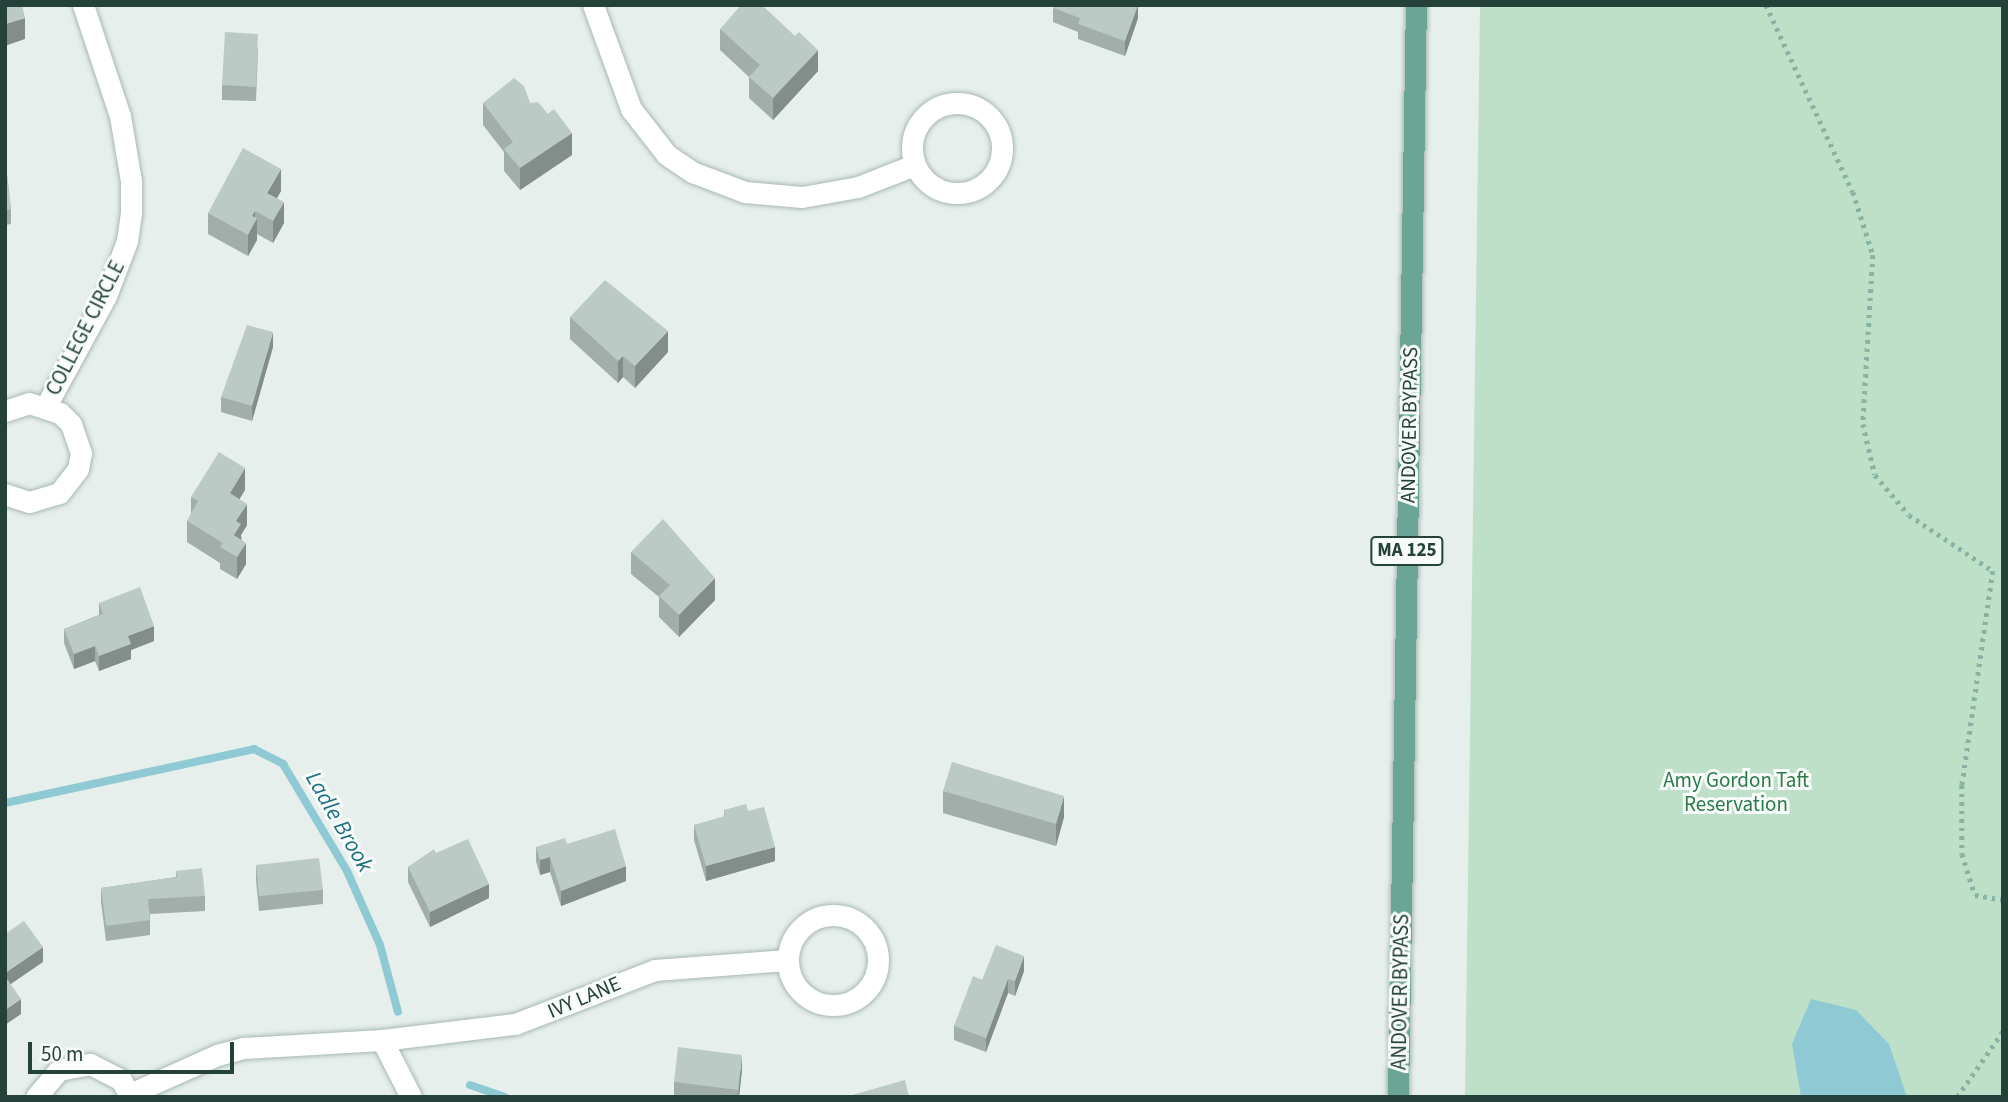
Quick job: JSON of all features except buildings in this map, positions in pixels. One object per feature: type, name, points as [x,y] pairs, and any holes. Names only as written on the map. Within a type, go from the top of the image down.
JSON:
[{"type":"main road","name":"ANDOVER BYPASS","points":[[1398,1097],[1416,5]]},
{"type":"street","name":"COLLEGE CIRCLE","points":[[46,406],[106,296],[127,241],[131,213],[131,181],[120,117],[83,5]]},
{"type":"street","points":[[593,5],[631,109],[667,155],[692,172],[745,192],[802,197],[858,187],[914,165]]},
{"type":"street","points":[[971,105],[985,112],[1002,138],[998,169],[975,190],[946,193],[927,182],[914,165],[911,151],[916,130],[929,112],[941,106],[971,105]]},
{"type":"street","name":"COLLEGE CIRCLE","points":[[5,411],[29,404],[46,406],[71,424],[81,453],[78,469],[65,488],[45,500],[29,502],[5,494]]},
{"type":"street","points":[[822,916],[852,919],[873,940],[878,954],[873,983],[851,1003],[836,1006],[821,1004],[797,988],[788,960],[798,932],[822,916]]},
{"type":"street","name":"IVY LANE","points":[[36,1097],[47,1079],[74,1064],[107,1069],[131,1096],[218,1055],[244,1048],[382,1041],[515,1024],[656,970],[788,960]]},
{"type":"street","points":[[382,1041],[411,1097]]},
{"type":"path","points":[[1766,5],[1853,192],[1873,255],[1863,425],[1875,475],[1909,514],[1993,571],[1962,785],[1962,854],[1975,895],[2003,900]]},
{"type":"path","points":[[1957,1097],[2003,1031]]},
{"type":"green space","name":"Amy Gordon Taft Reservation","points":[[1480,5],[2003,5],[2003,1097],[1465,1097]]},
{"type":"water","points":[[1811,999],[1856,1010],[1889,1044],[1907,1097],[1801,1097],[1792,1044]]},
{"type":"waterway","name":"Ladle Brook","points":[[5,803],[254,749],[283,764],[347,871],[380,945],[398,1012]]},
{"type":"waterway","name":"Ladle Brook","points":[[470,1085],[505,1097]]}]
